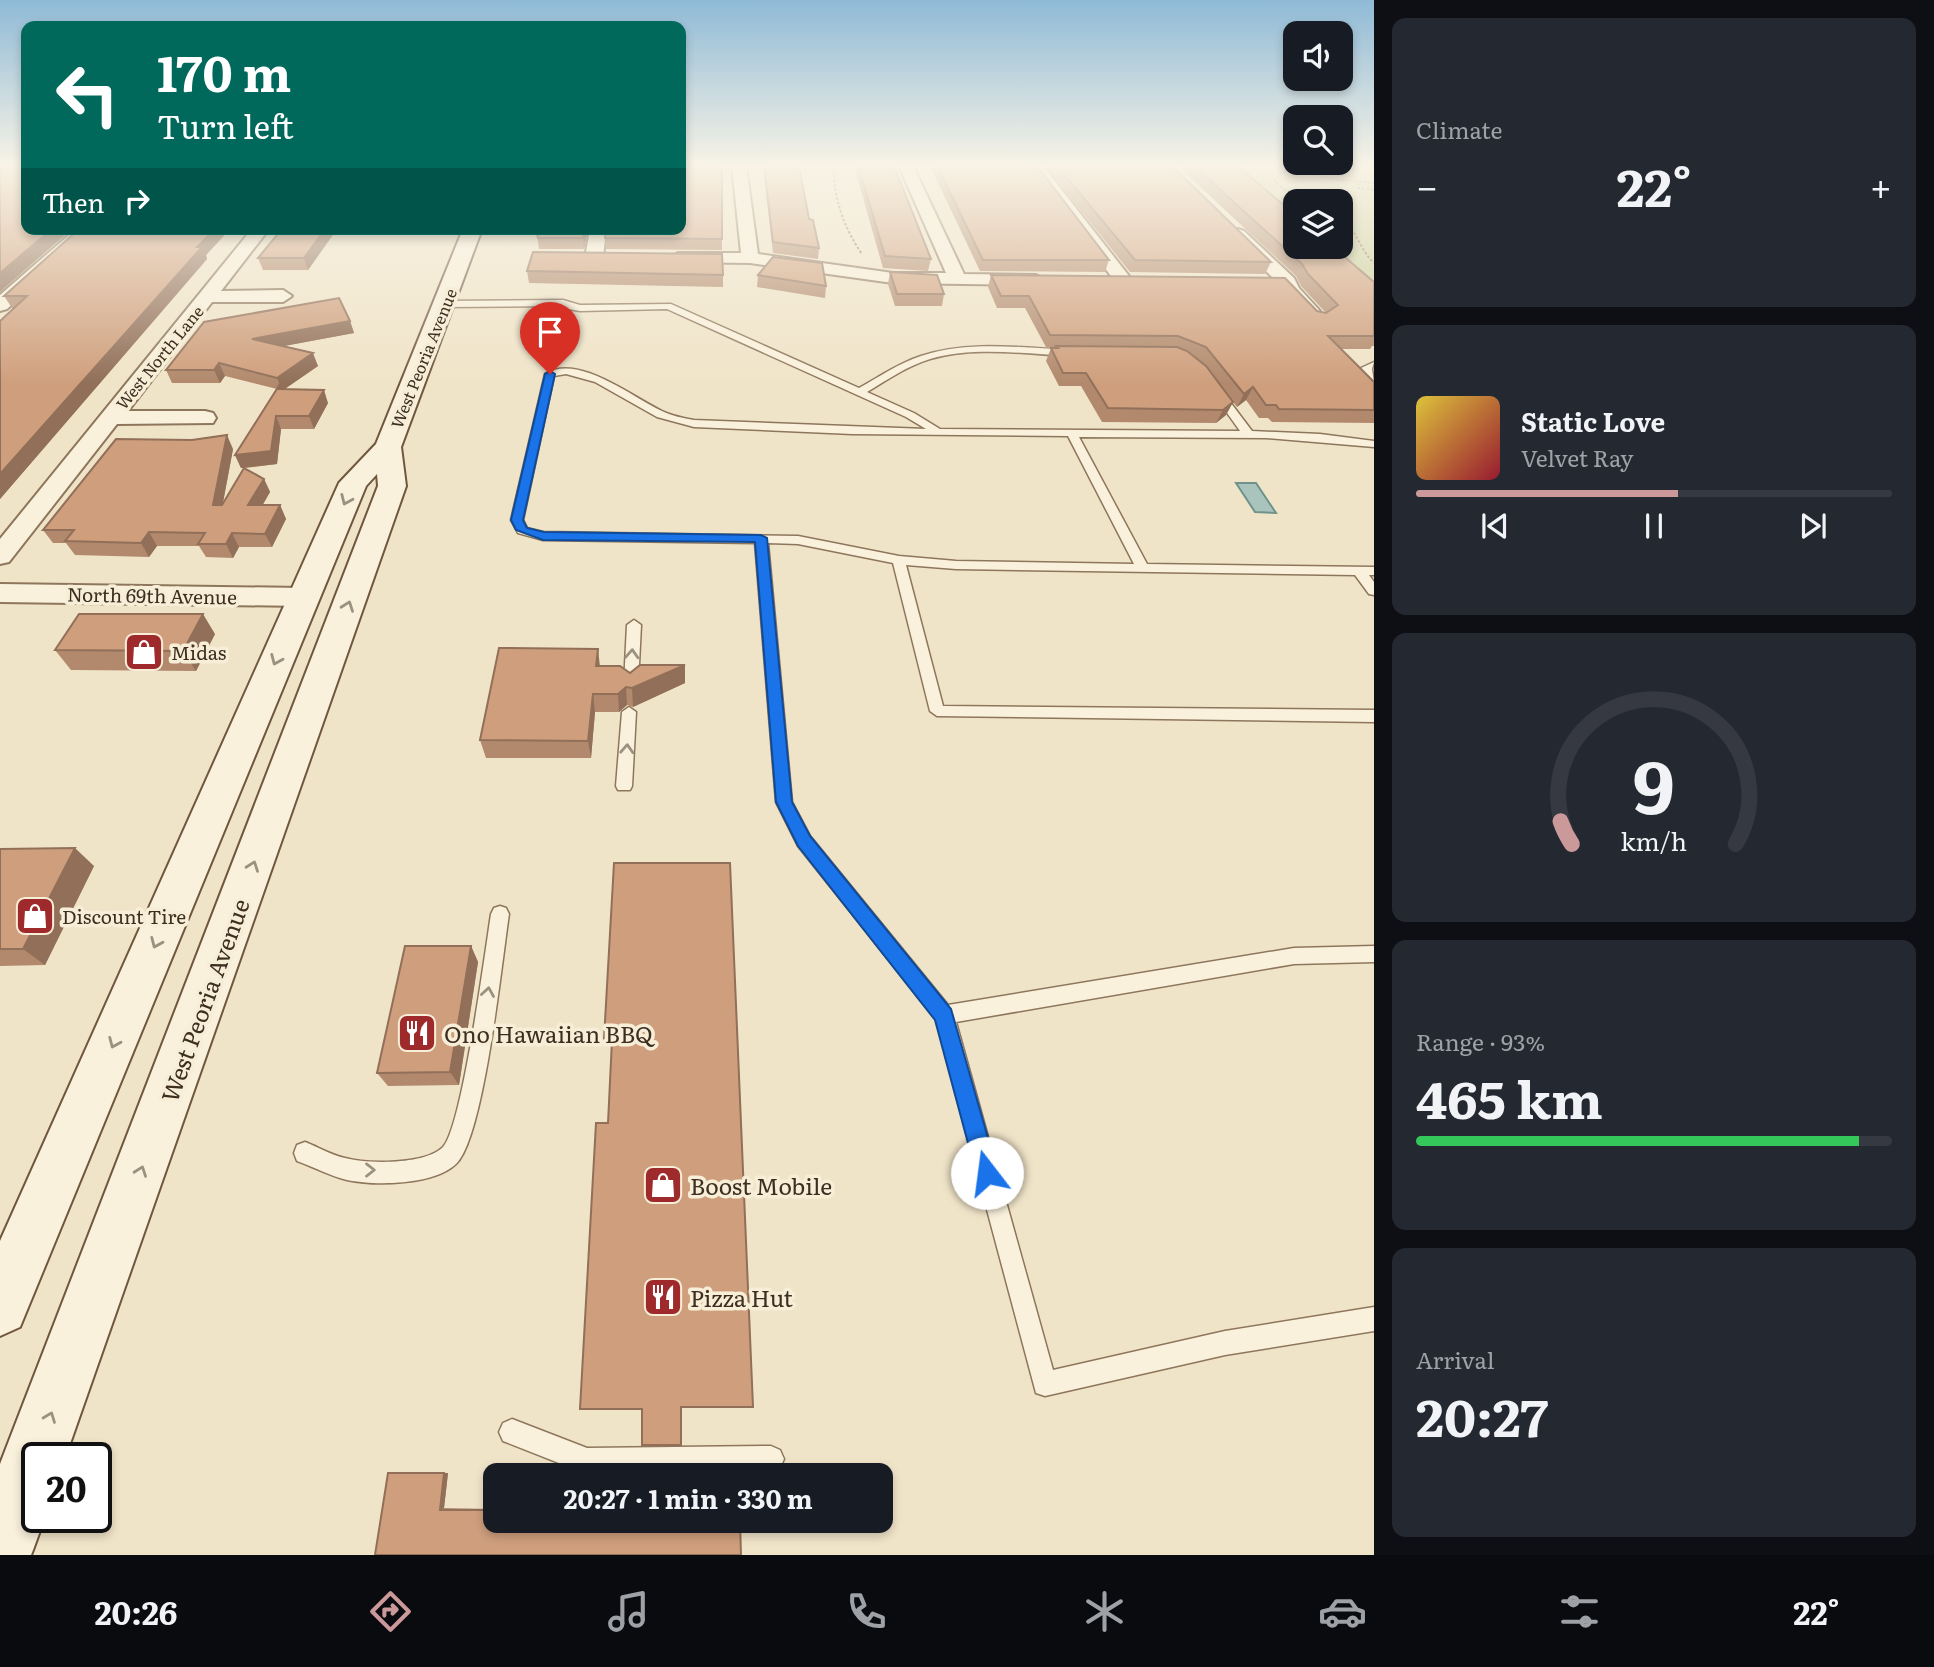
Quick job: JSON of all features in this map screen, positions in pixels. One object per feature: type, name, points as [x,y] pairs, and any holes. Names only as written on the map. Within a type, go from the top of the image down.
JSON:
[{"type":"main road","name":"West Peoria Avenue","points":[[0,1307],[354,483],[388,447],[469,239]]},
{"type":"main road","name":"West Peoria Avenue","points":[[0,1550],[392,486],[388,447]]},
{"type":"main road","points":[[271,818],[270,755],[318,624],[317,612],[303,597]]},
{"type":"street","points":[[0,306],[75,239]]},
{"type":"street","name":"West North Lane","points":[[0,556],[253,239]]},
{"type":"street","points":[[570,258],[600,258],[599,239]]},
{"type":"street","points":[[748,239],[750,258]]},
{"type":"street","points":[[939,239],[958,279]]},
{"type":"street","points":[[1095,239],[1130,280],[1096,280]]},
{"type":"street","points":[[1242,239],[1288,282],[1290,290],[1318,317]]},
{"type":"street","points":[[659,258],[750,258],[868,276],[1054,280]]},
{"type":"street","points":[[1261,282],[1288,282]]},
{"type":"street","name":"West North Lane","points":[[207,297],[283,296]]},
{"type":"street","name":"West North Lane","points":[[110,417],[205,418]]},
{"type":"street","name":"North 69th Avenue","points":[[0,593],[303,597]]},
{"type":"lane","points":[[444,304],[554,304],[596,308],[668,306],[909,415],[936,432]]},
{"type":"lane","points":[[859,392],[905,365],[947,353],[1089,353]]},
{"type":"lane","points":[[1374,365],[1366,368],[1374,380]]},
{"type":"lane","points":[[1374,444],[1333,437],[791,430],[706,425],[674,419],[574,371],[561,371],[550,374],[517,520],[522,530],[543,536],[797,540],[899,560],[956,565],[1374,571]]},
{"type":"lane","points":[[1212,384],[1249,435]]},
{"type":"lane","points":[[1072,433],[1143,568]]},
{"type":"lane","points":[[761,538],[784,802],[804,841],[944,1015],[1045,1384],[1225,1343],[1374,1320]]},
{"type":"lane","points":[[899,560],[937,711],[1374,716]]},
{"type":"lane","points":[[1359,571],[1374,592]]},
{"type":"lane","points":[[631,684],[634,625]]},
{"type":"lane","points":[[624,786],[629,712]]},
{"type":"lane","points":[[305,1153],[349,1170],[414,1170],[434,1165],[450,1156],[462,1133],[469,1105],[500,914]]},
{"type":"lane","points":[[944,1015],[1294,956],[1374,954]]},
{"type":"lane","points":[[512,1432],[587,1461],[771,1459]]},
{"type":"path","points":[[853,239],[871,263],[868,276]]},
{"type":"path","points":[[1355,239],[1357,245],[1374,263]]},
{"type":"green space","points":[[1353,239],[1374,239],[1374,284],[1344,259],[1353,259]]},
{"type":"water","points":[[1236,483],[1256,483],[1276,513],[1255,512]]},
{"type":"building","points":[[0,239],[41,239],[0,273]]},
{"type":"building","points":[[68,239],[205,239],[197,247],[202,247],[0,474],[0,321],[27,296],[4,296]]},
{"type":"building","points":[[274,239],[318,239],[304,258],[258,258]]},
{"type":"building","points":[[773,239],[817,239],[819,248],[773,242]]},
{"type":"building","points":[[880,239],[923,239],[931,259],[885,256]]},
{"type":"building","points":[[973,239],[1093,239],[1109,260],[983,260]]},
{"type":"building","points":[[1117,239],[1247,239],[1271,262],[1135,260]]},
{"type":"building","points":[[1274,239],[1283,239],[1283,247]]},
{"type":"building","points":[[533,252],[722,254],[723,275],[527,271]]},
{"type":"building","points":[[773,257],[822,263],[826,286],[758,275]]},
{"type":"building","points":[[1296,259],[1347,259],[1374,282],[1374,336],[1328,336],[1374,382],[1374,410],[1279,409],[1276,405],[1266,405],[1253,387],[1244,394],[1206,347],[1178,336],[1050,335],[1029,296],[1001,296],[991,275],[1285,278],[1317,311],[1326,313],[1338,305]]},
{"type":"building","points":[[890,272],[937,275],[944,294],[897,294]]},
{"type":"building","points":[[339,298],[350,321],[252,339],[313,353],[277,378],[219,363],[214,370],[166,370],[204,322]]},
{"type":"building","points":[[1056,346],[1177,347],[1187,351],[1206,366],[1233,402],[1223,410],[1108,408],[1086,373],[1063,373],[1051,348],[1058,348]]},
{"type":"building","points":[[280,384],[279,389],[324,390],[309,416],[276,416],[271,451],[235,455]]},
{"type":"building","points":[[227,435],[213,505],[222,505],[244,468],[264,479],[248,505],[280,505],[265,534],[232,533],[226,544],[198,544],[205,533],[149,532],[141,543],[65,541],[74,530],[43,530],[116,439],[192,440]]},
{"type":"building","points":[[79,614],[203,614],[183,651],[55,650]]},
{"type":"building","points":[[499,648],[598,649],[596,666],[620,666],[630,673],[640,665],[685,665],[632,688],[626,687],[618,694],[593,694],[588,741],[480,740]]},
{"type":"building","points":[[75,848],[23,949],[0,949],[0,849]]},
{"type":"building","points":[[614,863],[730,863],[753,1407],[681,1407],[681,1445],[642,1445],[642,1409],[580,1409],[596,1123],[608,1123],[612,1040],[604,1039]]},
{"type":"building","points":[[405,946],[471,946],[450,1072],[377,1073]]},
{"type":"building","points":[[388,1473],[444,1473],[440,1510],[483,1510],[483,1533],[740,1533],[741,1555],[375,1555]]},
{"type":"place","name":"Midas","points":[[144,652]]},
{"type":"place","name":"Discount Tire","points":[[35,916]]},
{"type":"place","name":"Ono Hawaiian BBQ","points":[[417,1033]]},
{"type":"place","name":"Boost Mobile","points":[[663,1185]]},
{"type":"place","name":"Pizza Hut","points":[[663,1297]]},
{"type":"route","points":[[550,374],[517,520],[522,530],[543,536],[761,538],[784,802],[804,841],[944,1015],[987,1173]]}]
